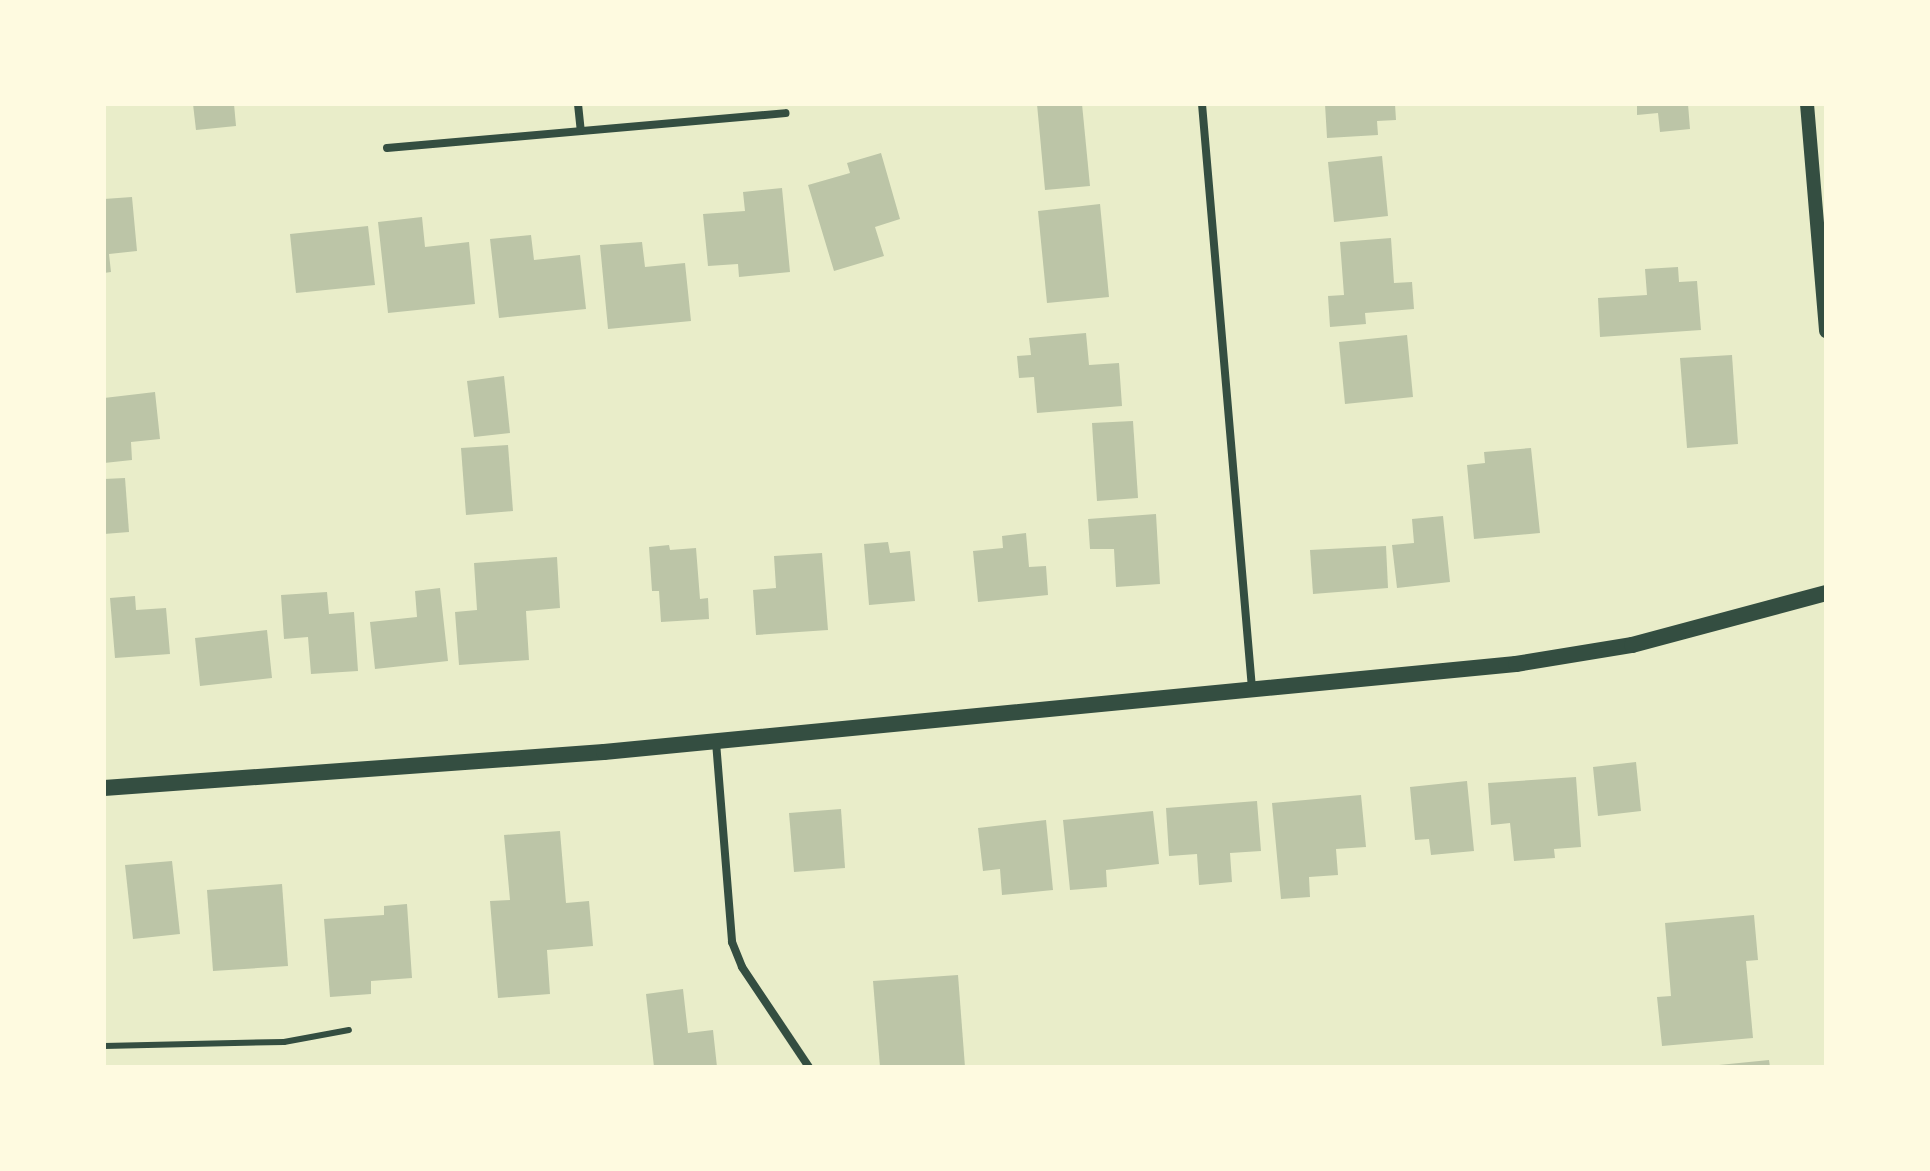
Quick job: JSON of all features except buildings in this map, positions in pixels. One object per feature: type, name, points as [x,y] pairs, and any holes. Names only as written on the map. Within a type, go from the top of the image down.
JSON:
[{"type":"main road","points":[[104,788],[716,741],[1516,664],[1632,645],[1826,593]]},
{"type":"street","points":[[578,104],[581,131]]},
{"type":"street","points":[[1202,104],[1252,688]]},
{"type":"street","points":[[1807,104],[1826,331]]},
{"type":"street","points":[[387,148],[785,113]]},
{"type":"street","points":[[716,741],[732,942],[742,967],[809,1067]]},
{"type":"lane","points":[[104,1046],[284,1042],[349,1030]]}]
